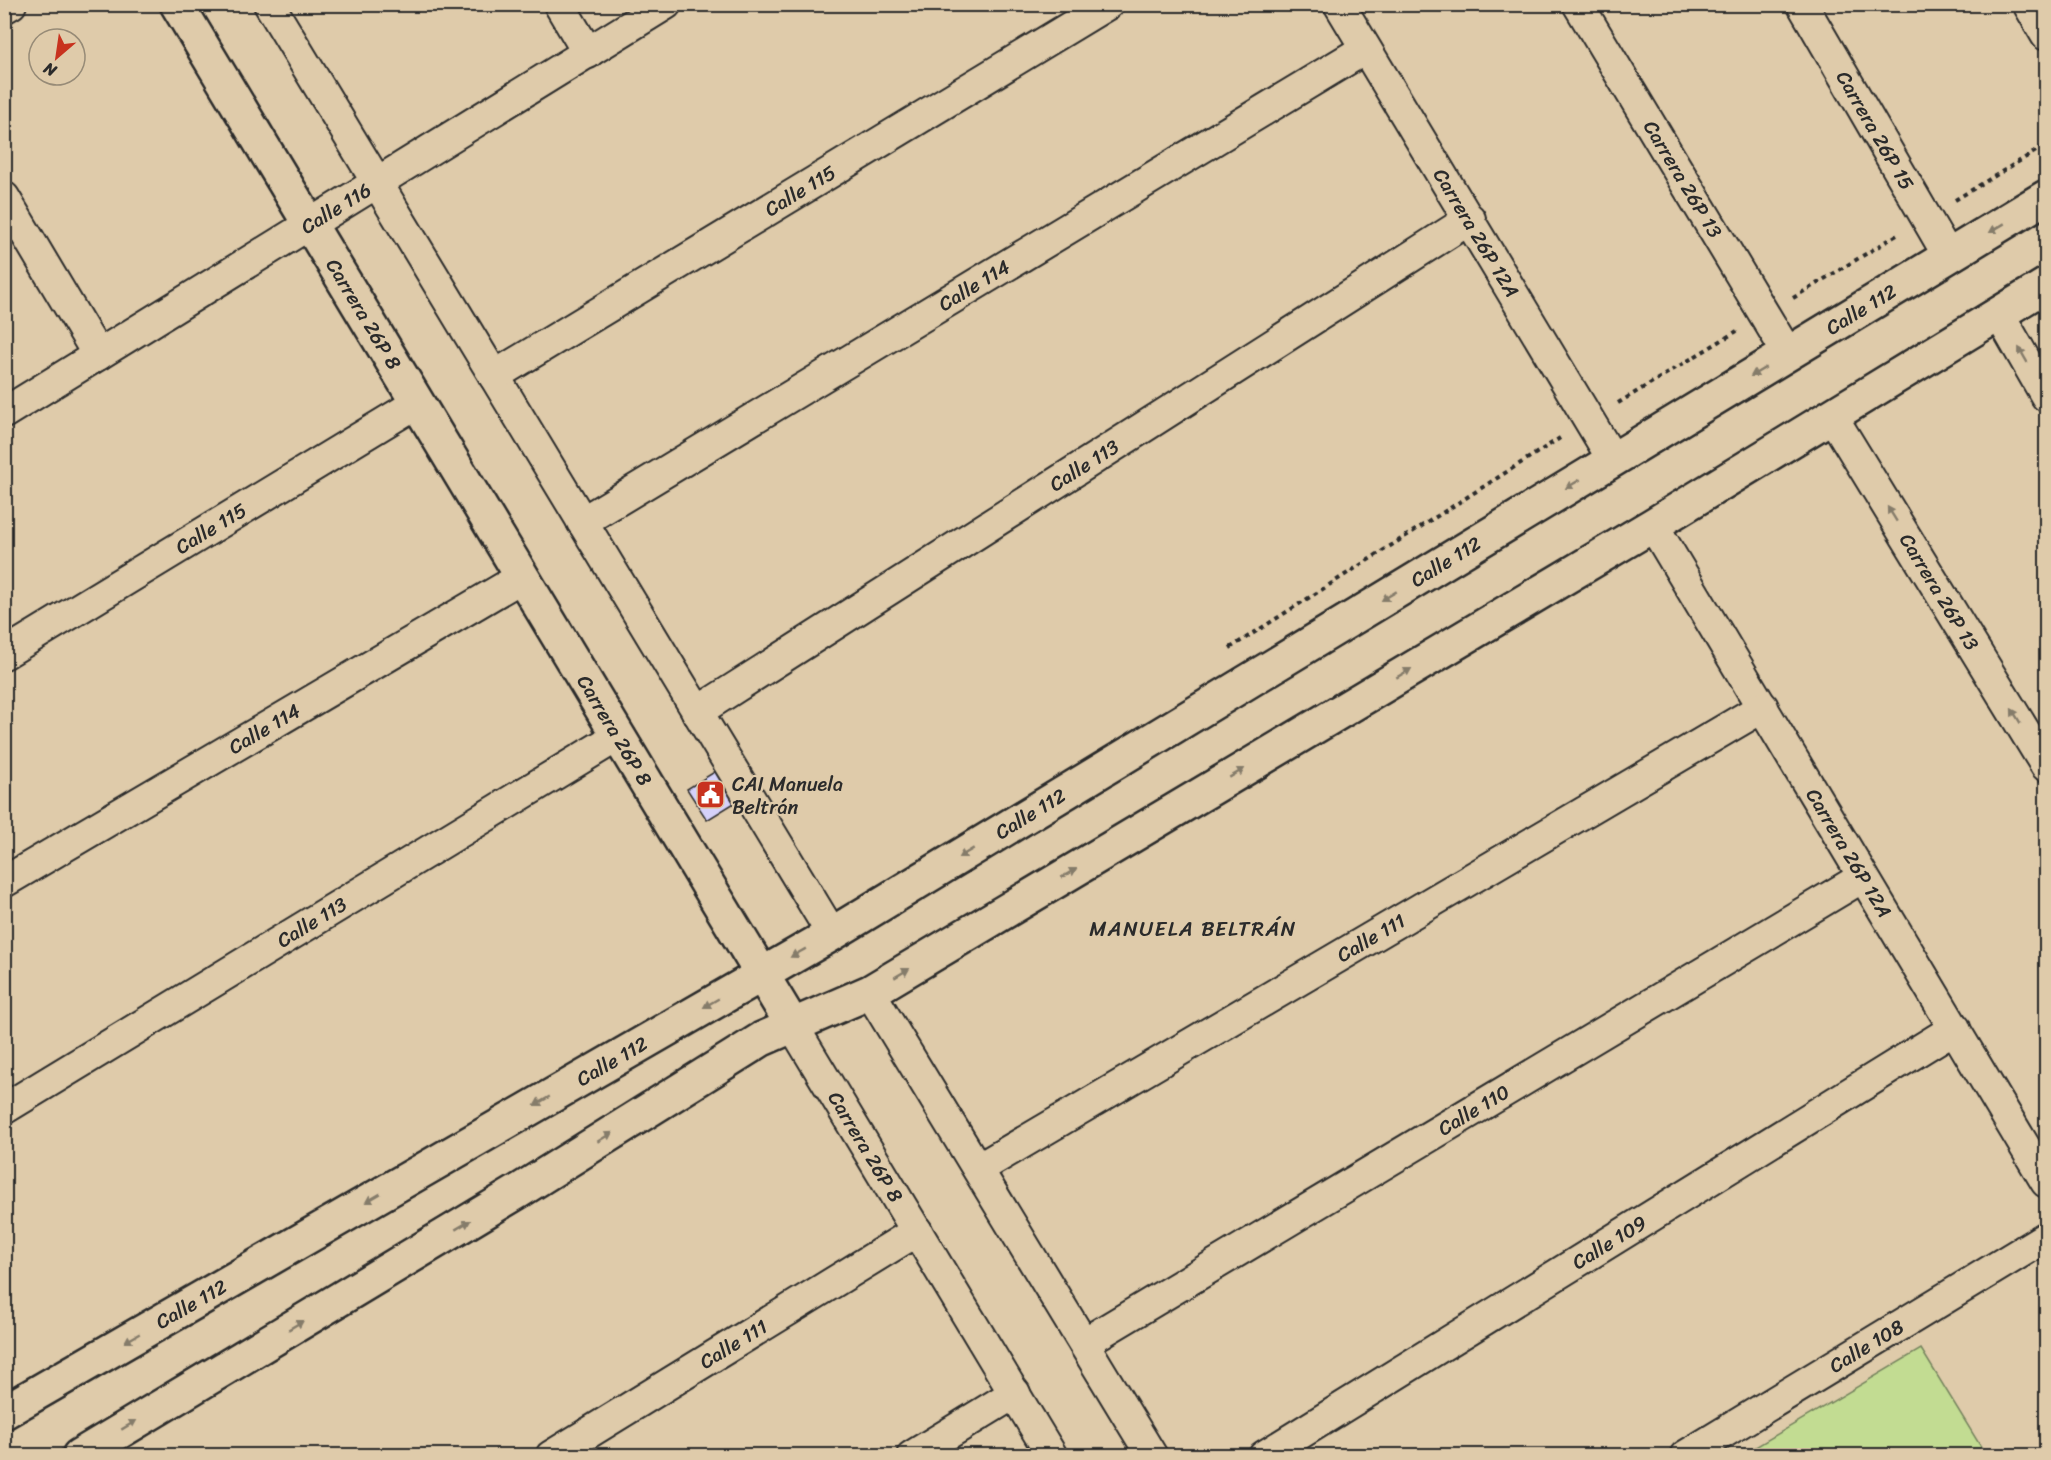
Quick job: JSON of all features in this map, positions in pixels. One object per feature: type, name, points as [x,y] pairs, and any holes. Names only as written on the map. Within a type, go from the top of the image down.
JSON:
[{"type":"street","points":[[4,8],[10,4]]},
{"type":"street","name":"Carrera 26P 8","points":[[177,4],[1053,1455]]},
{"type":"street","points":[[269,4],[832,934]]},
{"type":"street","points":[[559,4],[588,53]]},
{"type":"street","name":"Calle 116","points":[[4,413],[666,4]]},
{"type":"street","name":"Calle 115","points":[[494,376],[1108,4]]},
{"type":"street","name":"Carrera 26P 12A","points":[[1340,4],[1613,460]]},
{"type":"street","name":"Carrera 26P 13","points":[[1578,4],[1788,354]]},
{"type":"street","name":"Carrera 26P 15","points":[[1802,4],[1949,256]]},
{"type":"street","points":[[2028,4],[2046,35]]},
{"type":"street","name":"Calle 114","points":[[582,522],[1365,49]]},
{"type":"street","points":[[4,197],[98,355]]},
{"type":"street","name":"Calle 112","points":[[4,1412],[832,934],[2046,197]]},
{"type":"street","name":"Calle 113","points":[[697,712],[1470,219]]},
{"type":"street","points":[[79,1455],[509,1197],[762,1039],[870,992],[1653,525],[2046,285]]},
{"type":"street","points":[[1999,314],[2046,396]]},
{"type":"street","name":"Calle 115","points":[[4,654],[417,403]]},
{"type":"street","name":"Carrera 26P 13","points":[[1832,416],[2046,766]]},
{"type":"street","name":"Carrera 26P 12A","points":[[1653,525],[2046,1182]]},
{"type":"street","name":"Calle 114","points":[[4,882],[522,577]]},
{"type":"street","name":"Calle 111","points":[[978,1169],[1763,707]]},
{"type":"street","name":"Calle 113","points":[[4,1109],[618,736]]},
{"type":"street","name":"Calle 110","points":[[1084,1343],[1863,877]]},
{"type":"street","points":[[870,992],[1152,1455]]},
{"type":"street","name":"Calle 109","points":[[1264,1455],[1955,1028]]},
{"type":"street","name":"Calle 111","points":[[551,1455],[917,1231]]},
{"type":"street","name":"Calle 108","points":[[1685,1455],[2046,1237]]},
{"type":"street","points":[[912,1455],[1014,1393]]},
{"type":"path","points":[[1228,649],[1589,420],[2046,145]]},
{"type":"green space","points":[[1921,1349],[1986,1455],[1742,1455]]},
{"type":"building","name":"CAI Manuela Beltrán","points":[[716,771],[736,802],[707,820],[687,789]]},
{"type":"place","name":"CAI Manuela Beltrán","points":[[711,795]]},
{"type":"district","name":"MANUELA BELTRÁN","points":[[1193,929]]}]
